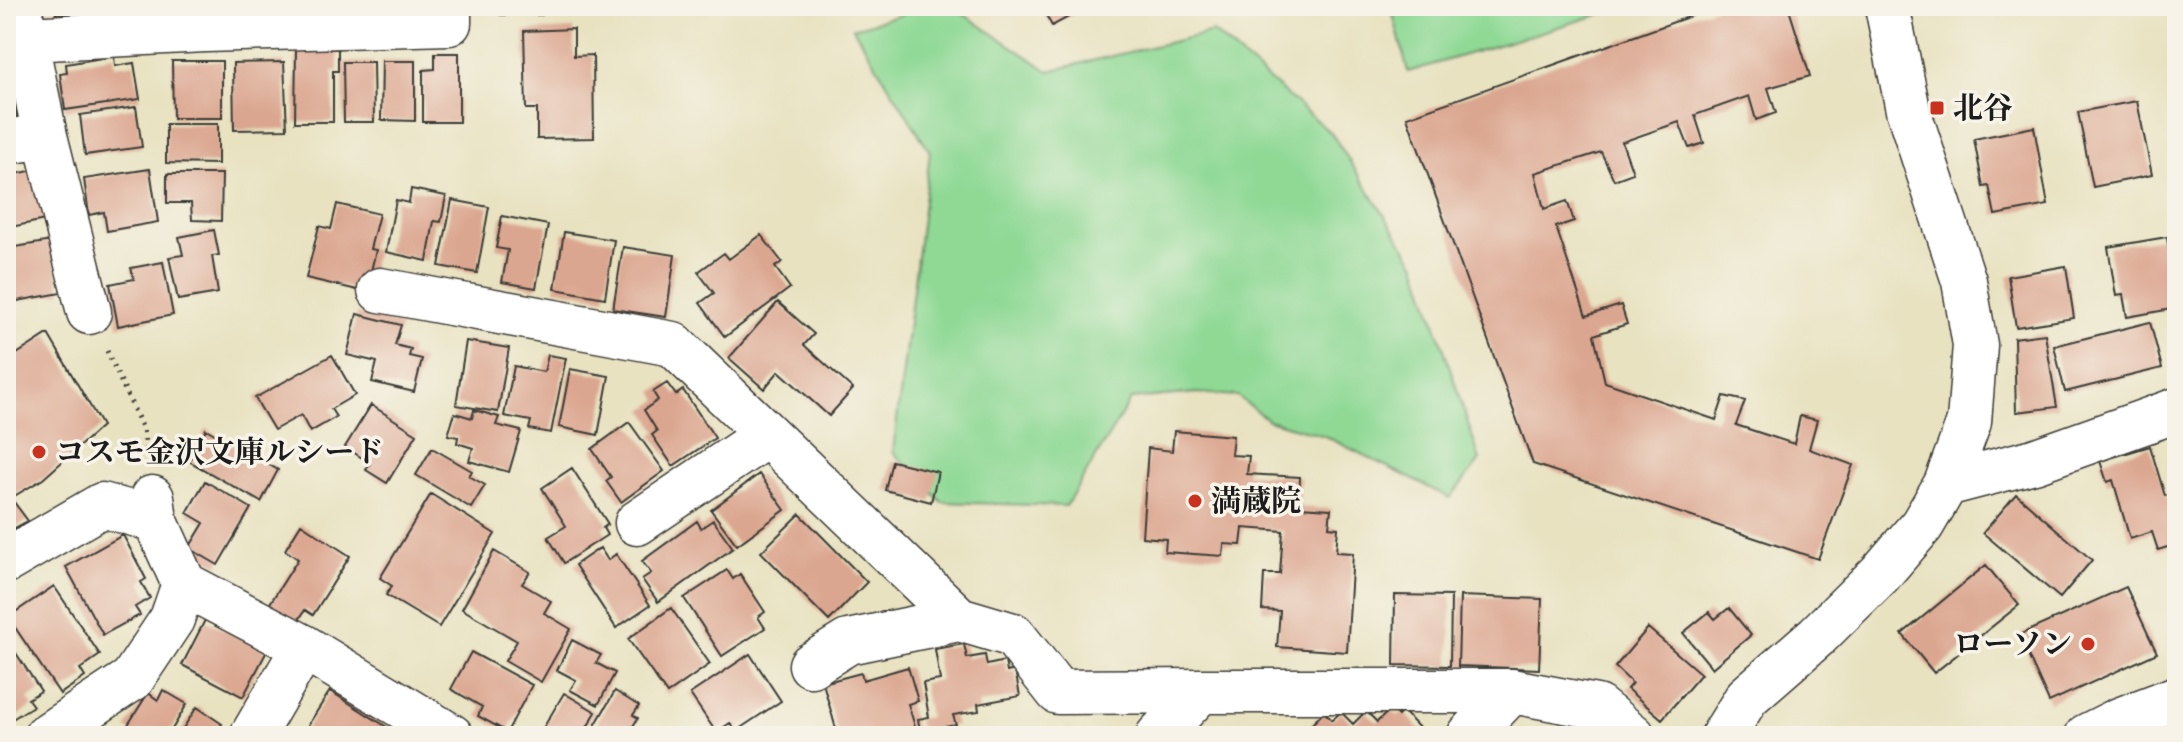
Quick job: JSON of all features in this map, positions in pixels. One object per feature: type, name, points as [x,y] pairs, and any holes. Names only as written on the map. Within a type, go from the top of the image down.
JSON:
[{"type":"street","points":[[89,312],[26,139],[23,22],[205,18],[449,23],[449,6]]},
{"type":"street","points":[[1723,736],[1747,697],[1817,636],[1880,574],[1922,525],[1946,484],[1969,422],[1975,345],[1964,281],[1908,110],[1887,6]]},
{"type":"street","points":[[380,290],[673,344],[959,619],[1013,635],[1058,692],[1512,691],[1597,707],[1633,736]]},
{"type":"street","points":[[1946,484],[2034,461],[2177,410]]},
{"type":"street","points":[[637,523],[767,435]]},
{"type":"street","points":[[6,561],[102,505],[154,509],[184,584],[304,647],[451,736]]},
{"type":"street","points":[[46,736],[132,679],[172,619],[184,584]]},
{"type":"street","points":[[811,665],[848,642],[959,619]]},
{"type":"street","points":[[252,736],[304,647]]},
{"type":"street","points":[[1158,736],[1201,691]]},
{"type":"street","points":[[1469,736],[1512,691]]},
{"type":"street","points":[[2087,736],[2177,698]]},
{"type":"path","points":[[89,312],[143,429],[154,509]]},
{"type":"green space","points":[[932,6],[951,6],[1049,71],[1213,32],[1332,134],[1416,264],[1480,460],[1450,498],[1325,436],[1268,420],[1237,396],[1197,393],[1131,399],[1066,506],[942,502],[893,452],[930,152],[853,28]]},
{"type":"green space","points":[[1391,6],[1628,6],[1408,72]]},
{"type":"building","points":[[56,6],[107,6],[108,12],[56,14]]},
{"type":"building","points":[[501,6],[542,6],[542,15],[501,15]]},
{"type":"building","points":[[566,6],[623,6],[623,12],[566,14]]},
{"type":"building","points":[[1041,6],[1089,6],[1052,26]]},
{"type":"building","points":[[1719,6],[1788,6],[1810,76],[1768,88],[1776,113],[1756,120],[1749,96],[1695,115],[1704,143],[1689,148],[1679,122],[1622,142],[1633,173],[1614,180],[1601,152],[1535,173],[1544,209],[1567,201],[1574,221],[1556,227],[1586,316],[1621,305],[1627,324],[1594,335],[1605,382],[1716,420],[1724,396],[1745,401],[1736,425],[1794,444],[1800,416],[1817,420],[1809,449],[1853,465],[1818,559],[1533,464],[1407,117]]},
{"type":"building","points":[[574,29],[574,56],[593,55],[594,138],[537,139],[537,109],[526,109],[524,31]]},
{"type":"building","points":[[296,48],[338,49],[338,71],[333,71],[333,122],[295,122]]},
{"type":"building","points":[[435,53],[459,53],[459,122],[423,122],[423,70],[435,69]]},
{"type":"building","points":[[114,56],[115,66],[134,63],[140,99],[65,110],[60,74],[67,73],[66,64]]},
{"type":"building","points":[[172,61],[222,61],[222,118],[173,118]]},
{"type":"building","points":[[382,61],[415,61],[415,121],[381,120]]},
{"type":"building","points":[[284,62],[287,129],[234,130],[233,63]]},
{"type":"building","points":[[343,62],[373,62],[374,122],[344,122]]},
{"type":"building","points":[[10,77],[18,122],[6,124],[6,78]]},
{"type":"building","points":[[2137,101],[2152,175],[2093,187],[2078,112]]},
{"type":"building","points":[[136,107],[142,147],[85,155],[80,115]]},
{"type":"building","points":[[166,124],[218,124],[218,164],[166,163]]},
{"type":"building","points":[[2034,127],[2048,205],[1995,215],[1989,186],[1983,187],[1974,139]]},
{"type":"building","points":[[150,169],[158,222],[107,231],[104,212],[89,215],[84,179]]},
{"type":"building","points":[[35,170],[45,220],[6,228],[6,176]]},
{"type":"building","points":[[167,174],[222,174],[221,221],[192,220],[191,203],[167,203]]},
{"type":"building","points":[[411,189],[446,196],[441,222],[434,221],[427,261],[386,252],[396,200],[409,203]]},
{"type":"building","points":[[452,200],[489,207],[477,273],[439,266]]},
{"type":"building","points":[[337,204],[379,214],[370,249],[376,250],[366,292],[306,278],[319,226],[331,229]]},
{"type":"building","points":[[502,216],[548,225],[536,288],[502,282],[508,250],[496,248]]},
{"type":"building","points":[[214,230],[219,255],[212,256],[218,293],[178,300],[169,257],[183,255],[179,237]]},
{"type":"building","points":[[564,232],[614,240],[605,298],[555,289]]},
{"type":"building","points":[[761,235],[782,262],[775,267],[790,288],[725,337],[700,303],[714,293],[698,272],[724,253],[729,259]]},
{"type":"building","points":[[13,237],[15,247],[52,241],[61,293],[6,303],[6,238]]},
{"type":"building","points":[[2167,237],[2177,308],[2127,317],[2123,295],[2116,296],[2108,247]]},
{"type":"building","points":[[623,247],[675,255],[666,317],[613,309]]},
{"type":"building","points":[[163,262],[173,315],[118,326],[110,284],[134,279],[131,268]]},
{"type":"building","points":[[2066,266],[2074,318],[2016,327],[2008,276]]},
{"type":"building","points":[[778,302],[814,334],[804,345],[853,389],[829,416],[779,371],[764,389],[729,358]]},
{"type":"building","points":[[357,314],[401,325],[395,345],[411,349],[409,356],[422,359],[414,392],[372,382],[377,362],[347,355]]},
{"type":"building","points":[[2150,322],[2162,368],[2065,392],[2054,346]]},
{"type":"building","name":"コスモ金沢文庫ルシード","points":[[48,334],[102,426],[43,479],[11,498],[28,521],[6,533],[6,361]]},
{"type":"building","points":[[2045,334],[2057,407],[2016,412],[2014,338]]},
{"type":"building","points":[[466,341],[509,348],[498,412],[456,405]]},
{"type":"building","points":[[332,355],[355,395],[331,409],[336,417],[310,432],[301,415],[274,430],[255,398]]},
{"type":"building","points":[[548,355],[566,358],[551,433],[529,429],[531,421],[504,416],[514,366],[544,372]]},
{"type":"building","points":[[570,369],[609,376],[598,435],[559,427]]},
{"type":"building","points":[[667,383],[676,395],[683,390],[715,438],[673,466],[652,435],[657,431],[644,410],[658,400],[653,392]]},
{"type":"building","points":[[371,405],[417,434],[387,483],[366,470],[370,463],[345,447]]},
{"type":"building","points":[[474,410],[499,417],[496,425],[521,431],[509,472],[469,461],[473,448],[457,443],[458,437],[448,435],[455,413],[472,418]]},
{"type":"building","points":[[629,422],[664,471],[621,502],[606,481],[611,477],[592,449]]},
{"type":"building","points":[[206,429],[278,470],[261,502],[189,461]]},
{"type":"building","points":[[1174,431],[1233,436],[1231,455],[1249,456],[1247,474],[1300,477],[1299,507],[1331,509],[1329,527],[1338,528],[1336,552],[1353,553],[1347,652],[1277,647],[1280,611],[1262,610],[1264,574],[1280,574],[1283,531],[1243,528],[1241,545],[1224,544],[1223,556],[1165,552],[1166,539],[1142,537],[1148,448],[1172,451]]},
{"type":"building","points":[[2150,446],[2165,496],[2177,492],[2177,544],[2158,550],[2152,532],[2130,539],[2113,480],[2107,482],[2100,461]]},
{"type":"building","points":[[432,448],[472,471],[469,476],[485,485],[471,508],[416,475]]},
{"type":"building","points":[[892,461],[938,472],[931,502],[885,490]]},
{"type":"building","points":[[572,468],[608,524],[603,528],[607,535],[564,563],[548,537],[566,526],[542,488]]},
{"type":"building","points":[[759,474],[785,510],[737,545],[711,510]]},
{"type":"building","points":[[205,481],[251,508],[218,565],[189,548],[204,523],[187,513]]},
{"type":"building","points":[[431,494],[495,534],[439,627],[386,595],[392,586],[380,578]]},
{"type":"building","points":[[2016,494],[2092,560],[2060,598],[1983,533]]},
{"type":"building","points":[[800,514],[867,582],[829,621],[761,552]]},
{"type":"building","points":[[713,520],[733,548],[658,602],[642,579],[651,573],[642,561],[697,521],[701,528]]},
{"type":"building","points":[[301,524],[350,556],[313,615],[305,610],[297,623],[269,605],[298,559],[285,550]]},
{"type":"building","points":[[123,535],[146,579],[141,582],[150,598],[135,607],[140,615],[103,635],[66,567]]},
{"type":"building","points":[[600,548],[608,560],[616,554],[650,605],[616,628],[575,565]]},
{"type":"building","points":[[494,551],[530,572],[522,584],[551,601],[544,613],[571,629],[541,682],[505,661],[517,641],[462,609]]},
{"type":"building","points":[[1986,565],[2019,605],[1934,673],[1902,634]]},
{"type":"building","points":[[727,570],[733,579],[740,574],[765,612],[758,617],[765,628],[722,656],[684,598]]},
{"type":"building","points":[[54,586],[100,655],[80,669],[85,677],[60,694],[8,617]]},
{"type":"building","name":"ローソン","points":[[2126,587],[2157,653],[2049,702],[2019,635]]},
{"type":"building","points":[[1395,595],[1451,596],[1450,666],[1394,665]]},
{"type":"building","points":[[1460,596],[1542,599],[1539,669],[1458,666]]},
{"type":"building","points":[[671,608],[710,664],[667,694],[628,639]]},
{"type":"building","points":[[1729,608],[1751,635],[1712,668],[1683,633],[1709,612],[1715,619]]},
{"type":"building","points":[[205,620],[267,651],[243,697],[182,665]]},
{"type":"building","points":[[1648,628],[1701,674],[1662,719],[1627,689],[1632,683],[1615,667]]},
{"type":"building","points":[[6,638],[41,691],[28,699],[33,706],[6,723]]},
{"type":"building","points":[[572,640],[601,655],[596,663],[615,673],[598,705],[570,690],[576,680],[557,670]]},
{"type":"building","points":[[964,644],[967,658],[985,655],[987,665],[1005,661],[1007,672],[1015,670],[1020,696],[978,704],[979,711],[953,715],[956,725],[920,731],[918,719],[929,717],[923,683],[940,680],[935,649]]},
{"type":"building","points":[[471,652],[532,685],[507,732],[478,716],[482,707],[451,689]]},
{"type":"building","points":[[750,654],[781,701],[736,731],[730,723],[716,732],[690,694]]},
{"type":"building","points":[[908,667],[918,701],[908,704],[918,736],[838,736],[823,683],[861,673],[863,680]]},
{"type":"building","points":[[163,690],[187,704],[168,736],[130,736],[132,732],[126,728],[148,693],[158,700]]},
{"type":"building","points":[[330,691],[390,729],[386,736],[301,736]]},
{"type":"building","points":[[615,691],[639,706],[633,715],[638,718],[627,736],[589,736]]},
{"type":"building","points":[[564,693],[596,712],[582,736],[539,735]]},
{"type":"building","points":[[197,707],[222,724],[214,736],[178,736]]},
{"type":"building","points":[[1391,709],[1398,716],[1403,711],[1427,736],[1300,736],[1324,712],[1332,720],[1341,712],[1353,724],[1366,711],[1377,722]]},
{"type":"place","name":"北谷","points":[[1937,108]]},
{"type":"place","name":"コスモ金沢文庫ルシード","points":[[39,452]]},
{"type":"place","name":"満蔵院","points":[[1195,501]]},
{"type":"place","name":"ローソン","points":[[2088,644]]}]
